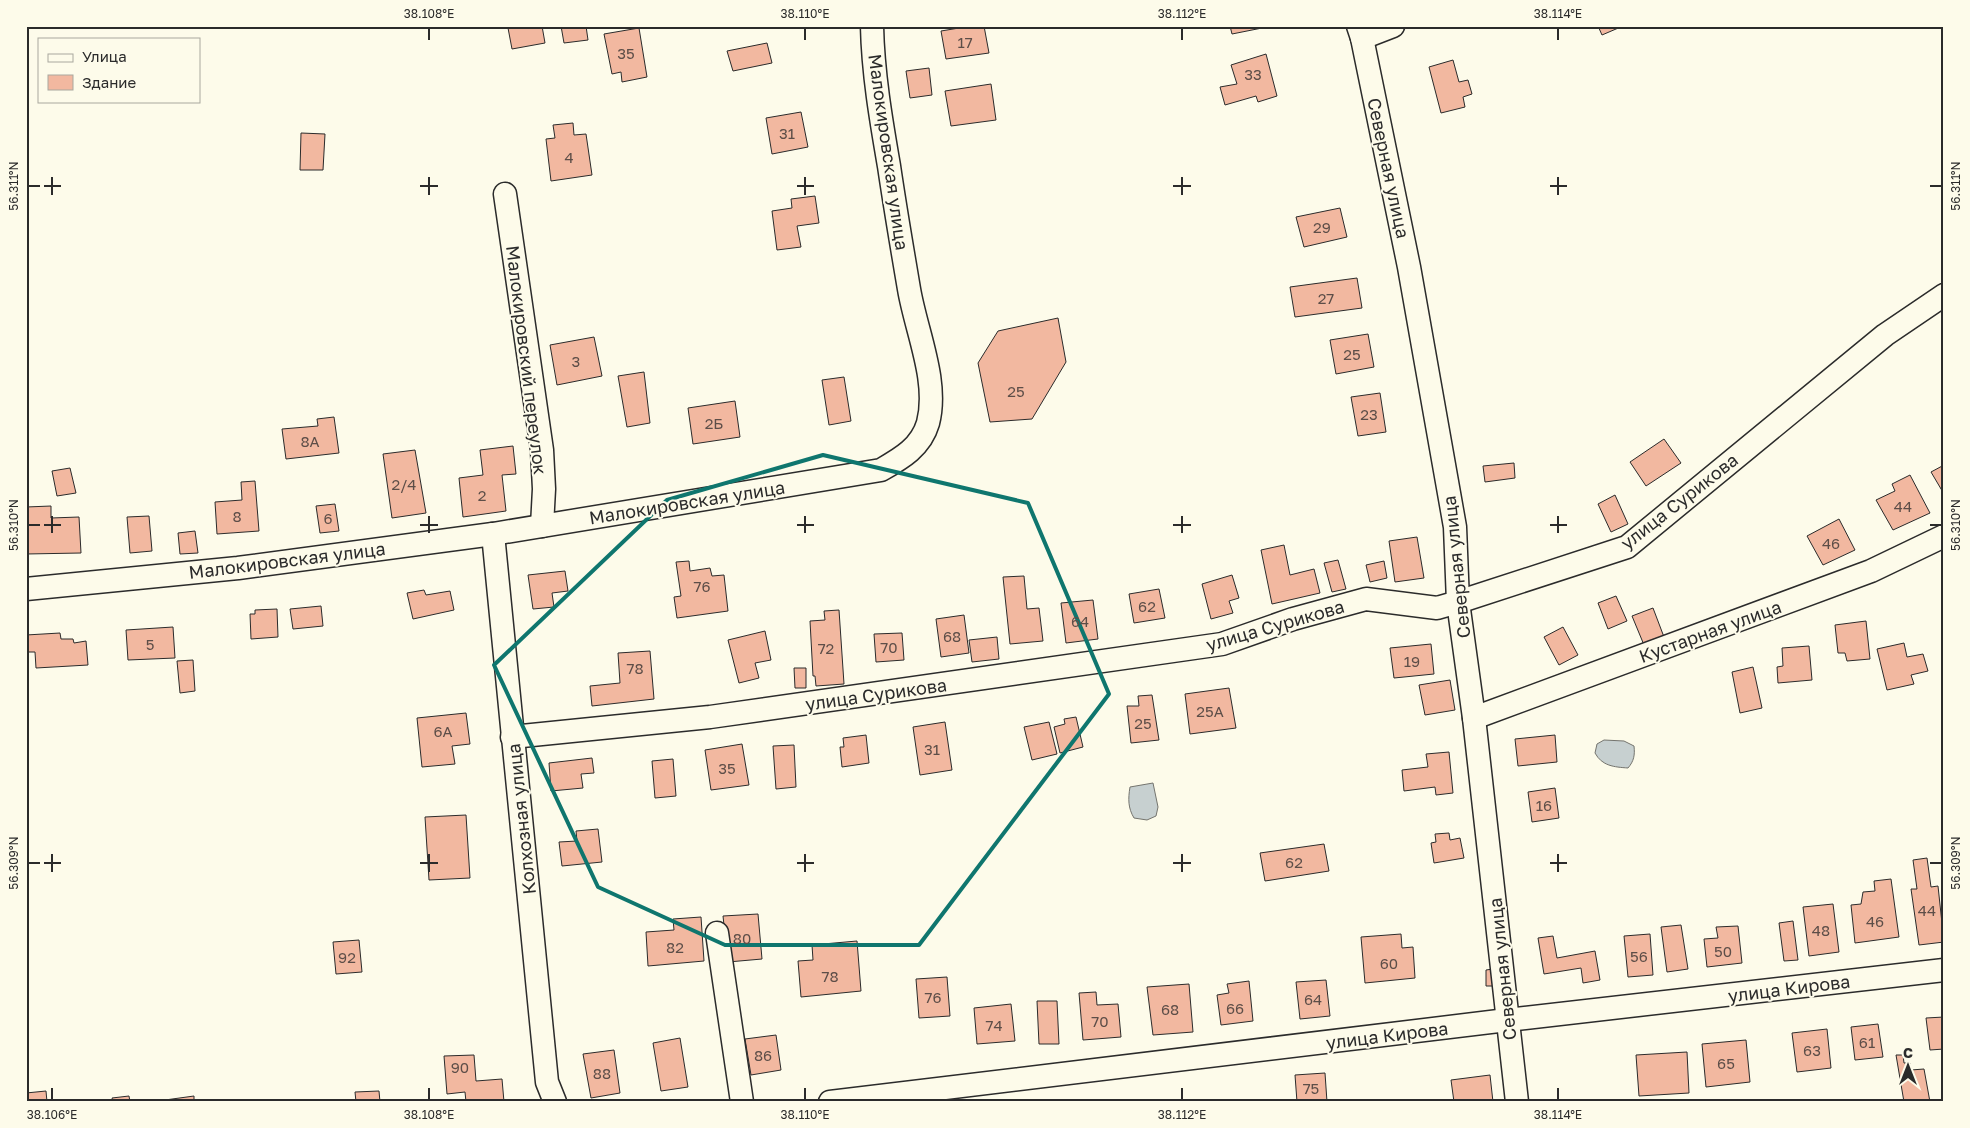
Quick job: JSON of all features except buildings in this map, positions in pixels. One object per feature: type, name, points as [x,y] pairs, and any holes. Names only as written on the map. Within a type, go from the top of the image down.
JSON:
[{"type":"street","name":"Малокировская улица","points":[[26,589],[238,568],[492,534],[881,470],[906,456],[922,438],[928,423],[931,401],[926,363],[909,292],[883,130],[872,26]]},
{"type":"street","points":[[1360,32],[1393,26]]},
{"type":"street","name":"Северная улица","points":[[1360,32],[1409,267],[1455,527],[1458,602],[1474,718],[1517,1102]]},
{"type":"street","name":"Малокировский переулок","points":[[505,194],[542,450],[544,489],[542,526]]},
{"type":"street","name":"улица Сурикова","points":[[512,736],[710,717],[1222,644],[1293,619],[1366,599],[1437,608],[1458,602],[1627,547],[1885,335],[1944,294]]},
{"type":"street","name":"Колхозная улица","points":[[492,534],[547,1082],[555,1102]]},
{"type":"street","name":"Кустарная улица","points":[[1474,718],[1871,571],[1944,536]]},
{"type":"street","points":[[717,933],[742,1102]]},
{"type":"street","name":"улица Кирова","points":[[830,1102],[930,1096],[1507,1020],[1944,970]]},
{"type":"highlighted area","points":[[823,455],[1028,503],[1109,694],[919,945],[725,945],[598,887],[494,665],[667,500]]},
{"type":"shaded area","points":[[1604,740],[1624,741],[1634,746],[1634,758],[1628,768],[1609,765],[1601,761],[1595,753],[1597,744]]},
{"type":"shaded area","points":[[1153,783],[1158,807],[1156,816],[1147,820],[1134,818],[1129,803],[1130,787]]}]
